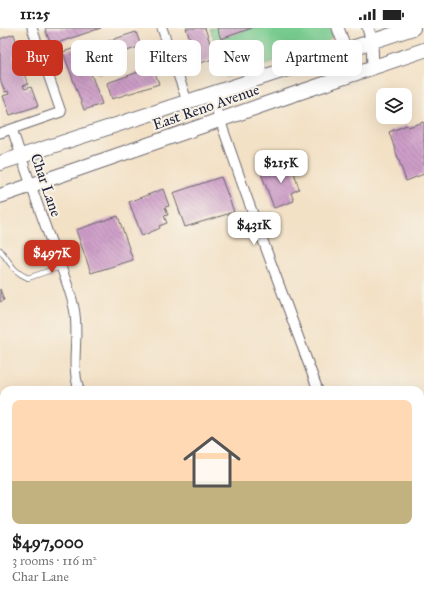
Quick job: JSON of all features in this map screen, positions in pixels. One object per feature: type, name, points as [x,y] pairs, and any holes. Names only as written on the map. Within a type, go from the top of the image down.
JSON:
[{"type":"main road","name":"East Reno Avenue","points":[[362,45],[413,28]]},
{"type":"main road","name":"East Reno Avenue","points":[[362,71],[424,50]]},
{"type":"main road","name":"East Reno Avenue","points":[[0,163],[272,74]]},
{"type":"main road","name":"East Reno Avenue","points":[[0,196],[347,76]]},
{"type":"street","points":[[0,133],[61,112],[32,28]]},
{"type":"street","points":[[162,28],[187,101]]},
{"type":"street","points":[[338,28],[342,40]]},
{"type":"street","points":[[368,28],[372,42],[373,68]]},
{"type":"street","points":[[211,94],[245,192],[317,386]]},
{"type":"street","name":"Char Lane","points":[[12,129],[20,156],[69,291],[74,309],[76,332],[74,360],[78,386]]},
{"type":"lane","points":[[0,250],[14,270],[28,278],[60,267]]},
{"type":"green space","points":[[210,28],[330,28],[333,36],[329,40],[272,40],[272,62],[264,65],[264,40],[214,40]]},
{"type":"building","points":[[101,28],[63,41],[49,40],[45,29]]},
{"type":"building","points":[[186,28],[205,28],[209,40],[209,60],[201,63],[201,40],[190,40]]},
{"type":"building","points":[[217,28],[252,28],[221,39]]},
{"type":"building","points":[[136,32],[139,40],[135,40],[135,48],[127,51],[127,40],[111,40]]},
{"type":"building","points":[[14,34],[16,40],[12,40],[12,76],[25,76],[28,84],[23,86],[25,89],[31,87],[38,106],[10,115],[3,96],[9,94],[8,91],[5,92],[0,79],[0,39]]},
{"type":"building","points":[[71,49],[71,74],[63,52]]},
{"type":"building","points":[[135,73],[135,76],[156,76],[159,84],[112,99],[107,83]]},
{"type":"building","points":[[72,76],[92,76],[102,104],[84,110]]},
{"type":"building","points":[[424,122],[424,174],[406,181],[389,132],[407,125],[408,127]]},
{"type":"building","points":[[291,162],[299,189],[291,193],[294,201],[274,208],[261,173]]},
{"type":"building","points":[[221,177],[234,212],[185,227],[173,193]]},
{"type":"building","points":[[163,189],[169,206],[165,207],[168,215],[164,216],[167,223],[159,226],[160,228],[142,236],[129,202]]},
{"type":"building","points":[[118,216],[133,260],[91,273],[76,230]]},
{"type":"building","points":[[0,289],[4,300],[0,302]]}]
